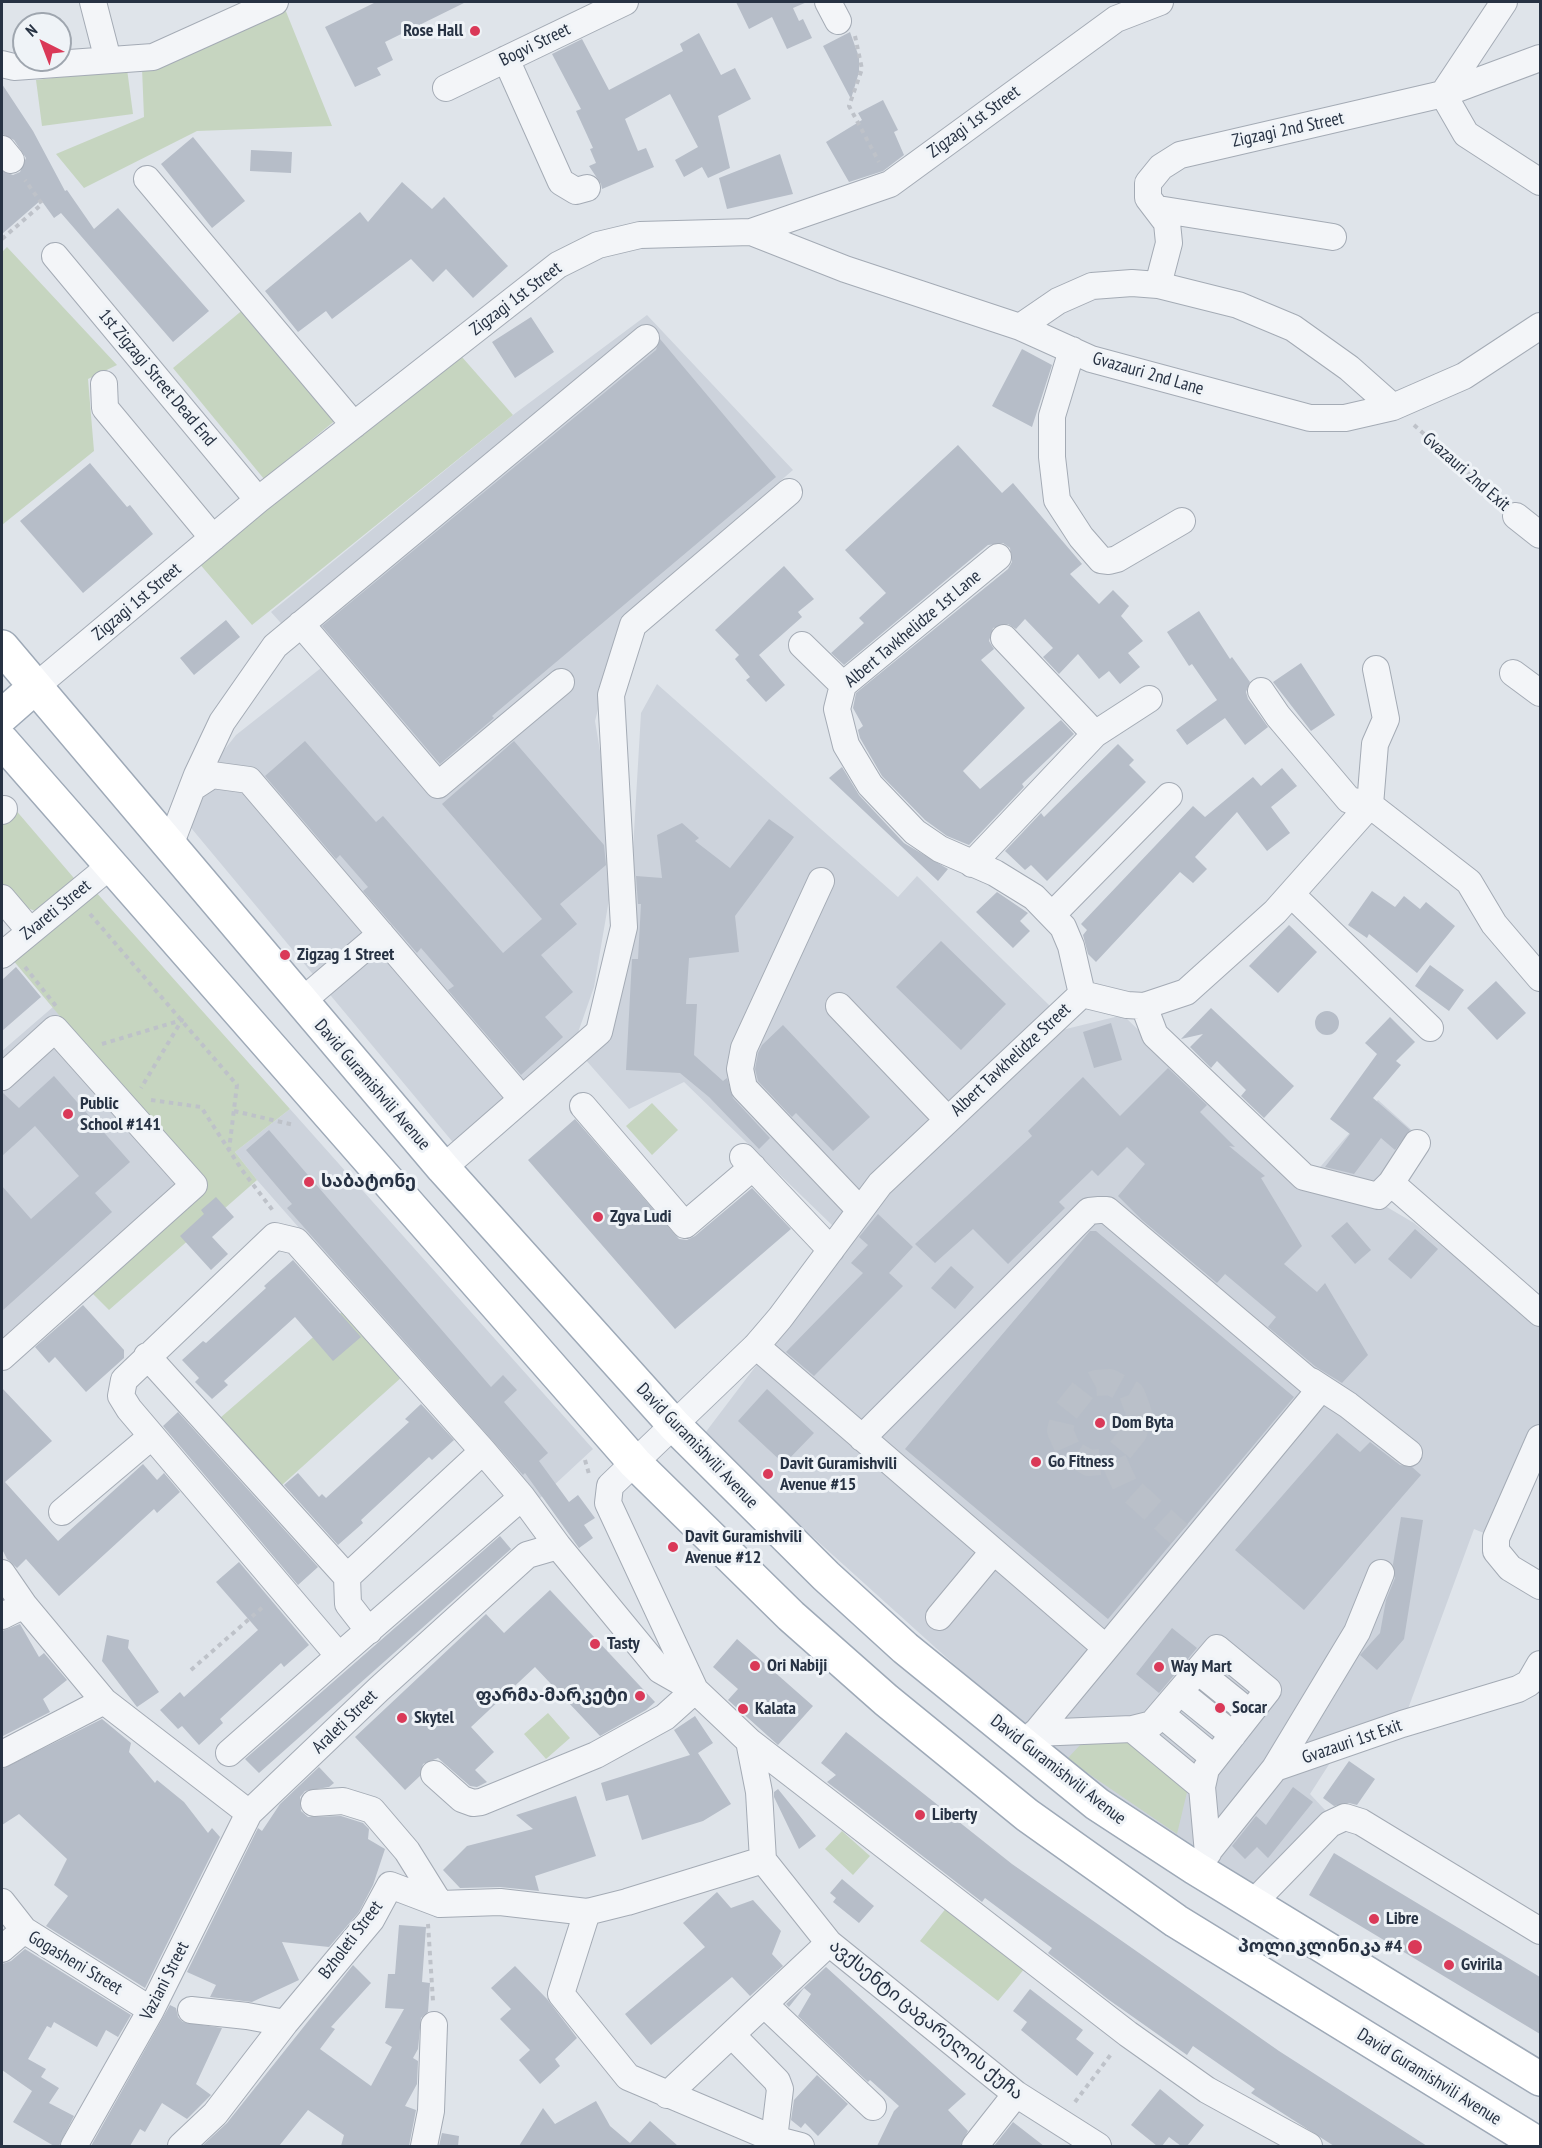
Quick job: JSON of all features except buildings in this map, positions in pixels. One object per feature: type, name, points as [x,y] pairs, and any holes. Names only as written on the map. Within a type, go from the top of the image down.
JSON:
[{"type":"main road","name":"David Guramishvili Avenue","points":[[2,647],[169,848],[443,1168],[675,1426],[826,1576],[905,1648],[1030,1740],[1097,1804],[1201,1861],[1252,1903],[1540,2079]]},
{"type":"main road","points":[[2,716],[35,687]]},
{"type":"main road","name":"David Guramishvili Avenue","points":[[2,741],[635,1463],[791,1616],[886,1700],[1027,1815],[1176,1921],[1540,2145]]},
{"type":"street","points":[[93,2],[108,60]]},
{"type":"street","points":[[2,64],[14,67],[153,57],[274,2]]},
{"type":"street","name":"Bogvi Street","points":[[446,88],[625,2]]},
{"type":"street","name":"Zigzagi 1st Street","points":[[35,687],[258,500],[558,265],[598,245],[640,235],[751,232],[890,184],[1116,19],[1160,2]]},
{"type":"street","points":[[1504,2],[1443,94],[1466,134],[1540,182]]},
{"type":"street","name":"Zigzagi 2nd Street","points":[[1158,285],[1169,243],[1167,223],[1148,198],[1148,183],[1161,167],[1180,155],[1443,94],[1540,58]]},
{"type":"street","points":[[506,59],[561,182],[576,191],[586,188]]},
{"type":"street","points":[[147,180],[354,425]]},
{"type":"street","points":[[1158,209],[1334,237]]},
{"type":"street","name":"Gvazauri 2nd Lane","points":[[751,232],[845,269],[1020,327],[1091,359],[1310,418],[1346,418],[1393,407],[1464,376],[1540,326]]},
{"type":"street","name":"1st Zigzagi Street Dead End","points":[[56,255],[258,500]]},
{"type":"street","points":[[1020,327],[1058,300],[1092,286],[1132,283],[1158,285],[1238,304],[1293,328],[1349,368],[1393,407]]},
{"type":"street","points":[[169,848],[192,788],[222,722],[275,646],[646,338]]},
{"type":"street","points":[[1072,350],[1052,416],[1057,500],[1075,528],[1101,560],[1109,561],[1117,559],[1182,521]]},
{"type":"street","points":[[104,384],[105,408],[213,538]]},
{"type":"street","points":[[443,1168],[599,1032],[624,927],[611,695],[633,625],[789,492]]},
{"type":"street","name":"Gvazauri 2nd Exit","points":[[1516,516],[1540,535]]},
{"type":"street","name":"Albert Tavkhelidze 1st Lane","points":[[998,557],[843,685],[837,709],[846,745],[870,785],[915,832],[940,849],[995,873],[1034,897],[1063,927],[1071,946],[1082,994]]},
{"type":"street","points":[[301,624],[438,785],[561,681]]},
{"type":"street","points":[[1004,638],[1095,734]]},
{"type":"street","points":[[802,645],[843,685]]},
{"type":"street","points":[[1370,804],[1375,744],[1386,719],[1385,703],[1376,669]]},
{"type":"street","points":[[1514,673],[1540,693]]},
{"type":"street","points":[[1261,691],[1278,716],[1349,800],[1370,804],[1469,882],[1494,924],[1540,978]]},
{"type":"street","points":[[972,864],[1095,734],[1149,699]]},
{"type":"street","points":[[192,788],[212,775],[249,780],[521,1098]]},
{"type":"street","points":[[1052,915],[1169,796]]},
{"type":"street","name":"Albert Tavkhelidze Street","points":[[635,1463],[756,1346],[880,1184],[1082,994],[1126,1005],[1144,1006],[1186,992],[1291,894],[1370,804]]},
{"type":"street","name":"Zvareti Street","points":[[2,955],[110,866]]},
{"type":"street","points":[[821,881],[744,1048],[740,1069],[744,1088],[860,1210]]},
{"type":"street","points":[[1291,894],[1430,1028]]},
{"type":"street","points":[[2,898],[30,931]]},
{"type":"street","points":[[301,1002],[381,934]]},
{"type":"street","points":[[839,1006],[948,1120]]},
{"type":"street","points":[[1144,1006],[1155,1035],[1304,1177],[1378,1196],[1391,1183],[1417,1143]]},
{"type":"street","points":[[2,1077],[55,1029],[130,1102],[194,1185],[2,1357]]},
{"type":"street","points":[[583,1106],[685,1225],[753,1167]]},
{"type":"street","points":[[688,1204],[743,1156],[831,1250]]},
{"type":"street","points":[[1391,1183],[1540,1313]]},
{"type":"street","points":[[862,1438],[1089,1211],[1107,1210],[1311,1381],[1348,1405],[1409,1453]]},
{"type":"street","points":[[339,1656],[152,1436],[121,1396],[124,1380],[147,1356],[275,1236],[296,1241],[483,1451],[660,1670],[695,1690],[749,1741],[1128,2034],[1207,2090],[1309,2146]]},
{"type":"street","points":[[756,1346],[1106,1648]]},
{"type":"street","points":[[147,1356],[346,1577],[348,1604],[369,1630]]},
{"type":"street","points":[[1030,1740],[1106,1648],[1186,1539],[1317,1393],[1311,1381]]},
{"type":"street","points":[[62,1512],[152,1436]]},
{"type":"street","points":[[1540,1438],[1496,1538],[1496,1551],[1510,1568],[1540,1586]]},
{"type":"street","points":[[346,1577],[483,1451]]},
{"type":"street","points":[[635,1463],[610,1486],[608,1503],[695,1690]]},
{"type":"street","points":[[229,1753],[522,1497]]},
{"type":"street","name":"Araleti Street","points":[[249,1813],[379,1689],[527,1555],[558,1546]]},
{"type":"street","points":[[939,1617],[993,1552]]},
{"type":"street","points":[[2,1573],[13,1610],[104,1701],[249,1813]]},
{"type":"street","points":[[1201,1861],[1275,1768],[1357,1632],[1381,1573]]},
{"type":"street","name":"Gvazauri 1st Exit","points":[[1275,1768],[1402,1724],[1529,1692],[1529,1683],[1540,1664]]},
{"type":"street","points":[[434,1774],[462,1799],[473,1803],[480,1802],[596,1755],[664,1717],[695,1690]]},
{"type":"street","points":[[1030,1740],[1174,1697]]},
{"type":"street","points":[[1174,1697],[1228,1742]]},
{"type":"street","points":[[1174,1697],[1228,1742]]},
{"type":"street","points":[[1174,1697],[1228,1742]]},
{"type":"street","points":[[2,1754],[104,1701]]},
{"type":"street","points":[[749,1741],[759,1792],[763,1860],[627,1902],[586,1912],[561,1994],[628,2077],[772,2143],[801,2146]]},
{"type":"street","points":[[1201,1861],[1228,1742]]},
{"type":"street","points":[[314,1803],[344,1801],[372,1810],[407,1851],[440,1904]]},
{"type":"street","name":"Vaziani Street","points":[[74,2146],[151,2010],[249,1813]]},
{"type":"street","points":[[1252,1903],[1330,1824],[1345,1817],[1361,1822],[1540,1932]]},
{"type":"street","name":"ავქსენტი ცაგარელის ქუჩა","points":[[763,1860],[829,1943],[1016,2094],[1098,2146]]},
{"type":"street","name":"Bzholeti Street","points":[[181,2146],[215,2114],[285,2023],[371,1920],[390,1885],[440,1904],[500,1902],[586,1912]]},
{"type":"street","points":[[2,1902],[24,1930]]},
{"type":"street","name":"Gogasheni Street","points":[[2,1949],[24,1930],[151,2010]]},
{"type":"street","points":[[667,2095],[829,1943]]},
{"type":"street","points":[[764,2004],[873,2107]]},
{"type":"street","points":[[191,2010],[285,2023]]},
{"type":"street","points":[[424,2146],[431,2111],[434,2025]]},
{"type":"street","points":[[732,2036],[777,2082],[780,2089],[772,2143]]},
{"type":"street","points":[[975,2146],[1016,2094]]},
{"type":"path","points":[[833,11],[853,33],[859,46],[862,69],[849,106],[890,184]]},
{"type":"path","points":[[2,239],[42,204]]},
{"type":"path","name":"Gvazauri 2nd Exit","points":[[1393,407],[1516,516]]},
{"type":"path","points":[[74,895],[237,1085],[230,1150]]},
{"type":"path","points":[[91,1048],[182,1020]]},
{"type":"path","points":[[182,1020],[130,1102],[201,1107],[242,1170],[296,1241]]},
{"type":"path","points":[[234,1111],[294,1125]]},
{"type":"path","points":[[191,1671],[282,1589]]},
{"type":"path","points":[[434,2025],[427,1915],[441,1915],[440,1904]]},
{"type":"path","points":[[1061,2123],[1115,2050]]},
{"type":"shaded area","points":[[647,315],[793,470],[622,617],[595,721],[617,853],[594,987],[574,1044],[456,1146],[187,823],[201,779],[236,735],[321,668],[271,612],[513,415]]},
{"type":"shaded area","points":[[657,684],[898,897],[917,876],[1050,1006],[867,1181],[834,1227],[684,1082],[629,1109],[584,1058],[627,951],[641,713]]},
{"type":"shaded area","name":"Public School #141","points":[[53,1007],[191,1176],[2,1343],[2,1051]]},
{"type":"shaded area","points":[[1123,1015],[1301,1189],[1380,1203],[1414,1223],[1540,1327],[1540,1441],[1491,1536],[1474,1529],[1405,1717],[1335,1755],[1310,1794],[1326,1811],[1253,1896],[1039,1741],[702,1437],[887,1193],[1062,1030]]},
{"type":"shaded area","points":[[1378,1100],[1415,1133],[1373,1188],[1315,1173]]},
{"type":"shaded area","points":[[290,1109],[593,1449],[538,1500],[235,1152]]},
{"type":"green space","points":[[285,9],[332,126],[197,131],[84,188],[56,154],[144,117],[142,68]]},
{"type":"green space","points":[[127,69],[133,114],[42,126],[36,80]]},
{"type":"green space","points":[[7,247],[117,365],[88,379],[94,451],[2,525],[2,252]]},
{"type":"green space","points":[[245,308],[337,419],[264,479],[173,368]]},
{"type":"green space","points":[[462,357],[513,415],[252,625],[198,562]]},
{"type":"green space","points":[[14,808],[79,884],[41,913],[16,904],[2,886],[2,819]]},
{"type":"green space","points":[[95,891],[290,1109],[235,1152],[257,1180],[109,1310],[89,1290],[202,1186],[12,959]]},
{"type":"green space","points":[[652,1103],[678,1130],[652,1155],[626,1126]]},
{"type":"green space","points":[[342,1312],[403,1376],[282,1485],[220,1418]]},
{"type":"green space","points":[[548,1713],[570,1738],[546,1759],[524,1734]]},
{"type":"green space","points":[[1130,1742],[1188,1788],[1177,1834],[1067,1759],[1082,1743]]},
{"type":"green space","points":[[842,1831],[870,1856],[853,1875],[825,1849]]},
{"type":"green space","points":[[947,1907],[1025,1968],[998,2001],[920,1941]]},
{"type":"tunnel","points":[[1100,1462],[1089,1463],[1069,1451],[1060,1431],[1064,1414],[1083,1390],[1096,1383],[1110,1382],[1132,1394],[1139,1413],[1134,1433],[1113,1459],[1125,1485],[1179,1534]]},
{"type":"place","name":"Rose Hall","points":[[475,31]]},
{"type":"place","name":"Zigzag 1 Street","points":[[285,955]]},
{"type":"place","name":"Public School #141","points":[[68,1114]]},
{"type":"place","name":"საბატონე","points":[[309,1182]]},
{"type":"place","name":"Zgva Ludi","points":[[598,1217]]},
{"type":"place","name":"Dom Byta","points":[[1100,1423]]},
{"type":"place","name":"Go Fitness","points":[[1036,1462]]},
{"type":"place","name":"Davit Guramishvili Avenue #15","points":[[768,1474]]},
{"type":"place","name":"Davit Guramishvili Avenue #12","points":[[673,1547]]},
{"type":"place","name":"Tasty","points":[[595,1644]]},
{"type":"place","name":"Ori Nabiji","points":[[755,1666]]},
{"type":"place","name":"Way Mart","points":[[1159,1667]]},
{"type":"place","name":"ფარმა-მარკეტი","points":[[640,1696]]},
{"type":"place","name":"Socar","points":[[1220,1708]]},
{"type":"place","name":"Kalata","points":[[743,1709]]},
{"type":"place","name":"Skytel","points":[[402,1718]]},
{"type":"place","name":"Liberty","points":[[920,1815]]},
{"type":"place","name":"Libre","points":[[1374,1919]]},
{"type":"place","name":"პოლიკლინიკა #4","points":[[1415,1947]]},
{"type":"place","name":"Gvirila","points":[[1449,1965]]}]
